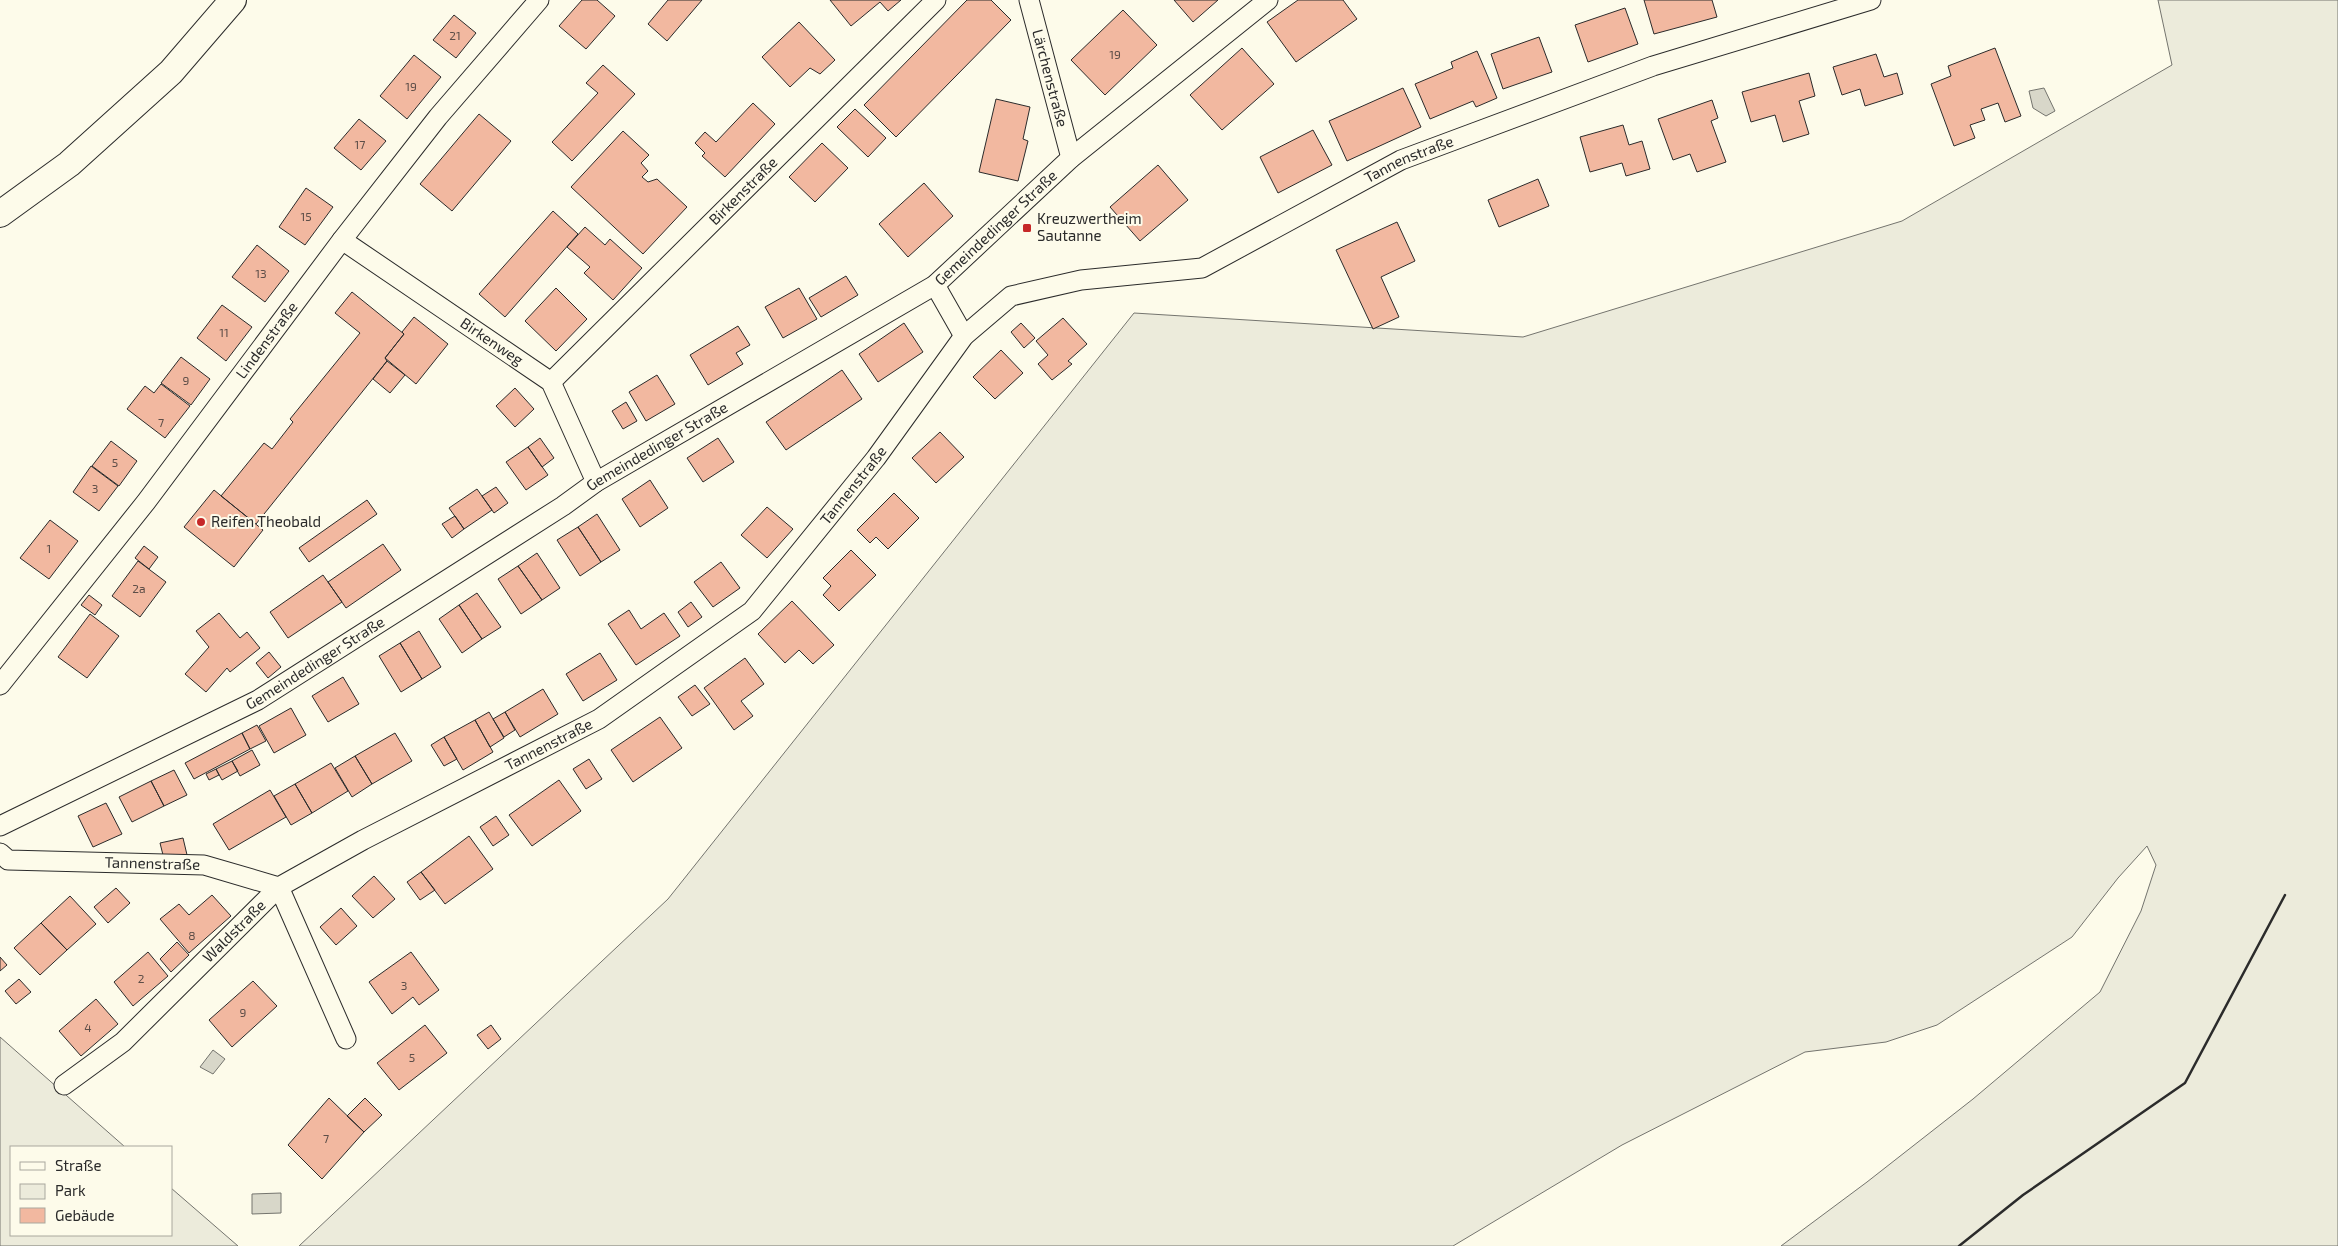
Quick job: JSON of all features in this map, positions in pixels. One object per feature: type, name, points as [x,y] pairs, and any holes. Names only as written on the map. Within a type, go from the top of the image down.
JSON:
[{"type":"main road","points":[[0,214],[69,164],[171,72],[233,0]]},
{"type":"street","name":"Lindenstraße","points":[[0,685],[146,502],[342,240],[438,117],[539,0]]},
{"type":"street","name":"Birkenstraße","points":[[551,382],[936,0]]},
{"type":"street","name":"Lärchenstraße","points":[[1029,0],[1071,158]]},
{"type":"street","name":"Gemeindedinger Straße","points":[[0,826],[258,700],[563,506],[596,482],[935,285],[1071,158],[1268,0]]},
{"type":"street","name":"Tannenstraße","points":[[0,853],[8,860],[204,865],[279,887],[363,840],[599,718],[752,611],[876,458],[964,336],[1011,296],[1080,280],[1202,268],[1400,160],[1653,66],[1871,0]]},
{"type":"street","name":"Birkenweg","points":[[342,240],[551,382]]},
{"type":"street","points":[[935,285],[964,336]]},
{"type":"street","points":[[551,382],[596,482]]},
{"type":"street","name":"Waldstraße","points":[[64,1085],[123,1042],[279,887],[346,1039]]},
{"type":"green space","points":[[2158,0],[2338,0],[2338,1246],[1781,1246],[1973,1099],[2100,992],[2141,911],[2156,865],[2147,846],[2118,878],[2072,937],[1937,1025],[1886,1042],[1805,1052],[1622,1145],[1453,1246],[299,1246],[668,899],[1134,313],[1523,337],[1902,221],[2172,65]]},
{"type":"green space","points":[[0,1037],[124,1146],[10,1146],[10,1236],[172,1236],[172,1189],[238,1246],[0,1246]]},
{"type":"shaded area","points":[[2044,88],[2055,111],[2046,116],[2033,108],[2029,91]]},
{"type":"shaded area","points":[[213,1050],[225,1059],[213,1074],[200,1067]]},
{"type":"shaded area","points":[[281,1193],[281,1213],[252,1214],[252,1194]]},
{"type":"building","points":[[582,0],[597,0],[615,16],[586,49],[559,26]]},
{"type":"building","points":[[668,0],[702,0],[667,41],[648,24]]},
{"type":"building","points":[[830,0],[901,0],[888,11],[880,2],[851,26]]},
{"type":"building","points":[[967,0],[991,0],[1011,20],[896,137],[864,105]]},
{"type":"building","points":[[1174,0],[1218,0],[1193,22]]},
{"type":"building","points":[[1298,0],[1343,0],[1357,19],[1296,62],[1267,22]]},
{"type":"building","points":[[1644,0],[1712,0],[1717,17],[1654,34]]},
{"type":"building","points":[[1625,8],[1638,44],[1588,62],[1575,25]]},
{"type":"building","points":[[1123,10],[1157,45],[1105,95],[1071,60]]},
{"type":"building","points":[[454,15],[476,33],[456,58],[433,40]]},
{"type":"building","points":[[799,22],[835,60],[820,74],[810,68],[790,87],[762,57]]},
{"type":"building","points":[[1539,37],[1552,72],[1503,89],[1491,54]]},
{"type":"building","points":[[1242,48],[1274,84],[1222,130],[1190,95]]},
{"type":"building","points":[[1995,48],[2021,116],[2005,122],[1998,103],[1981,109],[1985,120],[1970,125],[1975,138],[1954,146],[1931,84],[1951,76],[1948,66]]},
{"type":"building","points":[[1477,51],[1497,98],[1476,107],[1473,101],[1430,119],[1415,84],[1453,68],[1451,62]]},
{"type":"building","points":[[1876,54],[1884,77],[1897,73],[1903,94],[1865,106],[1860,89],[1842,95],[1833,67]]},
{"type":"building","points":[[414,55],[441,77],[407,119],[380,96]]},
{"type":"building","points":[[603,65],[635,94],[572,161],[552,142],[598,93],[586,83]]},
{"type":"building","points":[[1809,73],[1815,96],[1799,101],[1809,134],[1783,142],[1775,115],[1751,122],[1742,92]]},
{"type":"building","points":[[1403,88],[1421,127],[1347,161],[1329,121]]},
{"type":"building","points":[[996,99],[1030,107],[1023,139],[1028,141],[1018,181],[979,172]]},
{"type":"building","points":[[1712,100],[1718,118],[1711,121],[1726,162],[1697,172],[1690,154],[1673,160],[1658,119]]},
{"type":"building","points":[[753,103],[775,124],[725,177],[702,156],[705,153],[695,143],[705,132],[716,142]]},
{"type":"building","points":[[855,109],[886,138],[868,157],[837,127]]},
{"type":"building","points":[[479,114],[511,141],[452,211],[420,184]]},
{"type":"building","points":[[359,119],[386,141],[361,170],[334,148]]},
{"type":"building","points":[[1623,125],[1629,145],[1642,141],[1650,169],[1626,176],[1622,163],[1590,172],[1580,137]]},
{"type":"building","points":[[1313,130],[1332,165],[1278,193],[1260,157]]},
{"type":"building","points":[[623,131],[649,155],[641,163],[648,171],[642,177],[648,182],[657,179],[687,207],[643,254],[571,187]]},
{"type":"building","points":[[822,143],[848,168],[815,202],[789,177]]},
{"type":"building","points":[[1158,165],[1188,200],[1140,241],[1110,207]]},
{"type":"building","points":[[1538,179],[1549,206],[1499,227],[1488,200]]},
{"type":"building","points":[[924,183],[953,216],[908,257],[879,224]]},
{"type":"building","points":[[306,188],[333,207],[305,245],[279,227]]},
{"type":"building","points":[[553,211],[578,234],[505,317],[479,294]]},
{"type":"building","points":[[1397,222],[1415,261],[1381,277],[1399,317],[1373,329],[1336,250]]},
{"type":"building","points":[[585,227],[605,245],[610,239],[642,268],[613,300],[584,273],[590,267],[567,247]]},
{"type":"building","points":[[257,245],[289,271],[265,302],[232,277]]},
{"type":"building","points":[[846,276],[858,295],[821,317],[809,298]]},
{"type":"building","points":[[556,288],[587,319],[556,351],[525,321]]},
{"type":"building","points":[[799,288],[817,319],[783,338],[765,307]]},
{"type":"building","points":[[352,292],[404,334],[385,358],[387,361],[256,524],[221,496],[264,443],[272,449],[293,422],[290,419],[360,333],[335,313]]},
{"type":"building","points":[[222,305],[252,327],[226,361],[197,338]]},
{"type":"building","points":[[414,317],[448,344],[416,384],[385,358],[404,334],[402,332]]},
{"type":"building","points":[[1063,318],[1087,344],[1068,361],[1072,364],[1052,380],[1038,364],[1048,355],[1036,341]]},
{"type":"building","points":[[904,323],[923,352],[878,382],[859,354]]},
{"type":"building","points":[[1021,323],[1035,338],[1024,348],[1011,332]]},
{"type":"building","points":[[738,326],[750,345],[736,353],[743,364],[708,385],[690,355]]},
{"type":"building","points":[[1001,350],[1023,373],[995,399],[973,377]]},
{"type":"building","points":[[181,357],[210,379],[191,405],[161,383]]},
{"type":"building","points":[[387,361],[405,375],[390,393],[373,379]]},
{"type":"building","points":[[842,370],[862,399],[786,450],[766,422]]},
{"type":"building","points":[[657,375],[675,404],[646,421],[629,392]]},
{"type":"building","points":[[161,384],[190,406],[165,438],[127,409],[145,386],[154,393]]},
{"type":"building","points":[[515,388],[534,409],[515,427],[496,406]]},
{"type":"building","points":[[626,402],[637,421],[623,429],[612,411]]},
{"type":"building","points":[[940,432],[964,457],[936,483],[912,458]]},
{"type":"building","points":[[540,438],[554,458],[542,467],[528,447]]},
{"type":"building","points":[[718,438],[734,462],[703,482],[687,458]]},
{"type":"building","points":[[111,441],[137,461],[119,486],[92,466]]},
{"type":"building","points":[[528,447],[548,475],[526,490],[506,462]]},
{"type":"building","points":[[91,466],[118,486],[99,511],[73,492]]},
{"type":"building","points":[[650,480],[668,508],[640,527],[622,499]]},
{"type":"building","points":[[496,487],[508,503],[494,513],[482,496]]},
{"type":"building","points":[[477,489],[492,510],[464,529],[449,508]]},
{"type":"building","points":[[214,490],[263,530],[234,567],[184,527]]},
{"type":"building","points":[[894,493],[919,518],[888,549],[876,537],[870,543],[857,530]]},
{"type":"building","points":[[367,500],[377,514],[309,562],[299,548]]},
{"type":"building","points":[[767,507],[793,529],[767,558],[741,535]]},
{"type":"building","points":[[597,514],[620,550],[601,562],[578,527]]},
{"type":"building","points":[[455,516],[464,529],[452,538],[442,524]]},
{"type":"building","points":[[50,520],[78,541],[49,579],[20,558]]},
{"type":"building","points":[[578,527],[601,562],[580,576],[557,540]]},
{"type":"building","points":[[383,544],[401,570],[346,608],[328,582]]},
{"type":"building","points":[[144,546],[158,557],[149,569],[135,558]]},
{"type":"building","points":[[851,550],[876,575],[839,611],[823,595],[831,586],[823,578]]},
{"type":"building","points":[[537,553],[560,588],[542,600],[518,566]]},
{"type":"building","points":[[138,561],[166,582],[140,617],[112,596]]},
{"type":"building","points":[[721,562],[740,588],[713,607],[694,582]]},
{"type":"building","points":[[518,566],[542,600],[521,614],[498,579]]},
{"type":"building","points":[[323,575],[342,602],[288,638],[270,612]]},
{"type":"building","points":[[477,593],[501,627],[482,639],[459,605]]},
{"type":"building","points":[[89,595],[102,605],[95,615],[81,605]]},
{"type":"building","points":[[792,601],[834,645],[813,664],[799,650],[785,663],[758,634]]},
{"type":"building","points":[[691,602],[702,617],[688,627],[678,612]]},
{"type":"building","points":[[459,605],[482,639],[462,653],[439,619]]},
{"type":"building","points":[[629,610],[641,629],[664,613],[680,636],[636,665],[608,624]]},
{"type":"building","points":[[219,613],[240,638],[247,632],[260,648],[230,672],[227,668],[206,692],[185,674],[209,647],[196,631]]},
{"type":"building","points":[[90,614],[119,636],[87,678],[58,657]]},
{"type":"building","points":[[419,631],[441,667],[422,679],[400,643]]},
{"type":"building","points":[[400,643],[422,679],[401,692],[379,656]]},
{"type":"building","points":[[269,652],[281,667],[268,678],[256,663]]},
{"type":"building","points":[[600,653],[617,680],[583,701],[566,674]]},
{"type":"building","points":[[745,658],[764,684],[741,701],[753,716],[734,730],[704,688]]},
{"type":"building","points":[[343,677],[359,704],[328,722],[312,696]]},
{"type":"building","points":[[695,685],[710,704],[692,716],[678,697]]},
{"type":"building","points":[[543,689],[558,714],[520,737],[505,712]]},
{"type":"building","points":[[291,708],[306,735],[274,753],[259,726]]},
{"type":"building","points":[[489,712],[504,738],[490,747],[475,720]]},
{"type":"building","points":[[505,712],[515,730],[504,737],[493,719]]},
{"type":"building","points":[[660,717],[682,748],[633,782],[611,750]]},
{"type":"building","points":[[475,720],[493,752],[463,770],[444,737]]},
{"type":"building","points":[[257,725],[266,741],[250,749],[242,733]]},
{"type":"building","points":[[242,733],[250,749],[194,779],[185,763]]},
{"type":"building","points":[[395,733],[412,761],[372,784],[355,756]]},
{"type":"building","points":[[444,737],[457,759],[444,766],[431,745]]},
{"type":"building","points":[[252,750],[260,765],[240,776],[232,761]]},
{"type":"building","points":[[355,756],[372,784],[352,797],[335,768]]},
{"type":"building","points":[[589,759],[602,779],[586,789],[573,769]]},
{"type":"building","points":[[232,761],[238,771],[222,780],[216,769]]},
{"type":"building","points":[[331,763],[348,791],[312,813],[295,784]]},
{"type":"building","points":[[216,769],[219,775],[209,780],[206,774]]},
{"type":"building","points":[[174,770],[187,795],[164,806],[151,781]]},
{"type":"building","points":[[559,780],[581,811],[532,846],[509,815]]},
{"type":"building","points":[[151,781],[164,806],[132,822],[119,797]]},
{"type":"building","points":[[295,784],[312,813],[291,825],[274,796]]},
{"type":"building","points":[[270,790],[286,817],[229,850],[213,824]]},
{"type":"building","points":[[106,803],[122,834],[93,847],[78,816]]},
{"type":"building","points":[[496,816],[509,835],[493,846],[480,827]]},
{"type":"building","points":[[469,836],[493,869],[445,904],[421,872]]},
{"type":"building","points":[[183,838],[188,859],[165,863],[160,843]]},
{"type":"building","points":[[421,872],[435,890],[420,900],[407,882]]},
{"type":"building","points":[[374,876],[395,899],[373,918],[352,896]]},
{"type":"building","points":[[116,888],[130,903],[108,923],[94,907]]},
{"type":"building","points":[[212,895],[231,916],[189,953],[160,919],[179,904],[189,915]]},
{"type":"building","points":[[70,896],[96,924],[67,950],[41,923]]},
{"type":"building","points":[[341,908],[357,926],[336,945],[320,927]]},
{"type":"building","points":[[41,923],[67,950],[40,975],[14,948]]},
{"type":"building","points":[[177,942],[189,955],[171,972],[160,959]]},
{"type":"building","points":[[148,952],[168,976],[133,1006],[114,982]]},
{"type":"building","points":[[411,952],[439,990],[419,1005],[413,997],[392,1014],[369,982]]},
{"type":"building","points":[[0,957],[7,965],[0,971]]},
{"type":"building","points":[[19,979],[31,992],[16,1004],[5,991]]},
{"type":"building","points":[[253,981],[277,1006],[232,1047],[209,1020]]},
{"type":"building","points":[[96,999],[118,1024],[81,1056],[59,1031]]},
{"type":"building","points":[[425,1025],[447,1053],[399,1090],[377,1063]]},
{"type":"building","points":[[491,1025],[501,1039],[488,1049],[477,1035]]},
{"type":"building","points":[[329,1098],[364,1132],[322,1179],[288,1145]]},
{"type":"building","points":[[365,1098],[382,1115],[364,1132],[347,1116]]},
{"type":"wall","points":[[1959,1246],[2023,1195],[2185,1083],[2285,895]]},
{"type":"place","name":"Kreuzwertheim Sautanne","points":[[1027,228]]},
{"type":"place","name":"Reifen Theobald","points":[[201,522]]}]
